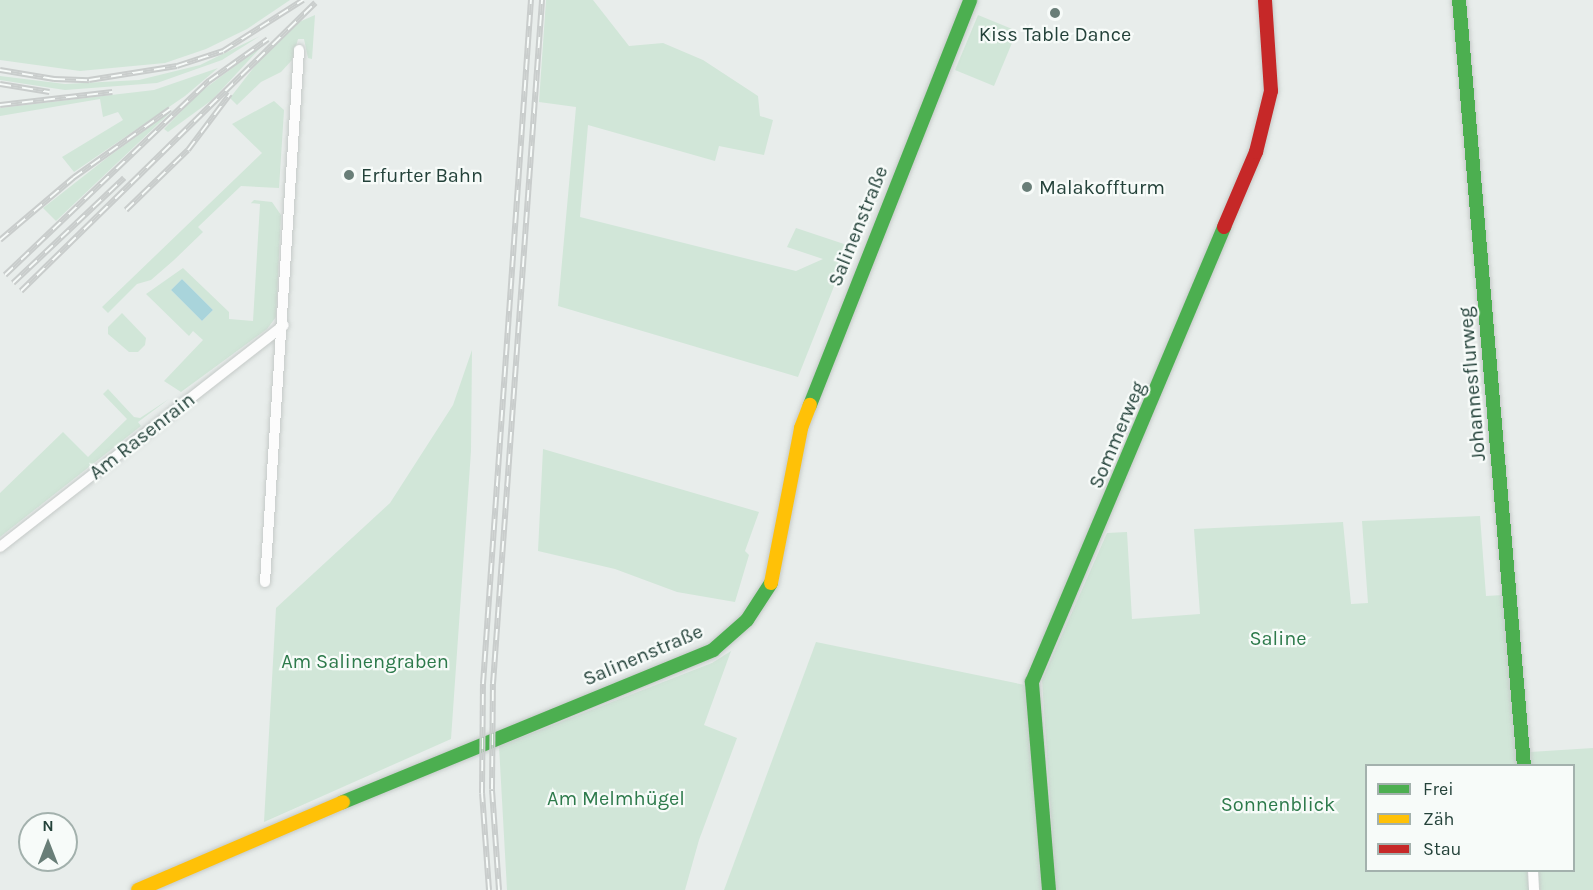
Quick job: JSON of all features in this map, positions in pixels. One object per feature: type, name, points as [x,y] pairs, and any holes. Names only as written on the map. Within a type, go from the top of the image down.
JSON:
[{"type":"street","name":"Salinenstraße","points":[[138,890],[500,735],[713,650],[747,620],[769,589],[776,568],[801,428],[970,0]]},
{"type":"street","name":"Sommerweg","points":[[1049,890],[1032,682],[1256,152],[1271,91],[1265,0]]},
{"type":"street","name":"Johannesflurweg","points":[[1459,0],[1524,764]]},
{"type":"street","points":[[265,582],[284,325],[299,50]]},
{"type":"street","name":"Am Rasenrain","points":[[0,547],[284,325]]},
{"type":"street","points":[[1533,872],[1534,890]]},
{"type":"green space","points":[[0,0],[290,0],[247,29],[206,49],[165,63],[80,71],[0,60]]},
{"type":"green space","points":[[546,0],[593,0],[629,46],[663,43],[703,60],[758,96],[760,116],[773,120],[764,155],[719,146],[715,161],[588,125],[580,217],[796,271],[823,259],[787,247],[796,228],[850,246],[798,377],[558,306],[576,107],[539,102]]},
{"type":"green space","points":[[315,15],[312,59],[308,58],[304,39],[298,39],[292,60],[281,72],[261,82],[237,105],[230,98],[265,53],[299,22]]},
{"type":"green space","points":[[978,15],[1017,31],[994,86],[955,70]]},
{"type":"green space","points":[[260,36],[222,60],[157,83],[65,90],[0,80],[0,76],[65,84],[139,80],[200,65]]},
{"type":"green space","points":[[264,44],[212,100],[168,132],[164,129],[199,93]]},
{"type":"green space","points":[[218,68],[185,96],[74,172],[62,157],[123,120],[118,112],[103,117],[100,99],[0,116],[0,108],[154,90]]},
{"type":"green space","points":[[274,101],[284,110],[279,188],[241,186],[198,227],[203,232],[174,260],[151,280],[137,284],[108,313],[102,307],[262,153],[232,124]]},
{"type":"green space","points":[[174,109],[56,221],[43,208],[108,157]]},
{"type":"green space","points":[[254,200],[272,202],[281,215],[276,317],[267,329],[181,392],[164,381],[203,340],[193,331],[189,336],[146,294],[183,268],[229,312],[229,319],[253,321],[260,204],[251,203]],"holes":[[[182,279],[213,310],[202,321],[171,290]]]},
{"type":"green space","points":[[122,313],[146,338],[145,345],[138,352],[129,352],[108,334],[108,327]]},
{"type":"green space","name":"Am Salinengraben","points":[[472,350],[471,451],[451,739],[264,822],[276,608],[390,503],[453,405]]},
{"type":"green space","points":[[108,389],[134,417],[140,418],[169,399],[138,422],[141,426],[0,537],[0,493],[63,432],[88,457],[127,419],[103,394]]},
{"type":"green space","points":[[543,449],[759,512],[745,551],[749,555],[735,602],[677,592],[615,569],[538,551]]},
{"type":"green space","points":[[1480,516],[1486,596],[1503,595],[1518,764],[1365,764],[1365,872],[1527,872],[1529,890],[1056,890],[1042,680],[1107,533],[1127,532],[1132,619],[1200,614],[1194,529],[1343,522],[1351,604],[1368,603],[1362,521]]},
{"type":"green space","points":[[816,642],[1025,685],[1043,890],[724,890]]},
{"type":"green space","name":"Am Melmhügel","points":[[731,651],[704,725],[737,738],[699,840],[685,890],[507,890],[499,746],[712,663]]},
{"type":"green space","points":[[1593,748],[1593,890],[1540,890],[1538,872],[1575,872],[1575,764],[1531,764],[1530,752]]},
{"type":"water","points":[[182,279],[213,310],[202,321],[171,290]]},
{"type":"railway","points":[[0,70],[54,79],[89,80],[177,66],[223,51],[303,0]]},
{"type":"railway","points":[[489,890],[482,793],[483,684],[531,0]]},
{"type":"railway","points":[[499,890],[492,789],[493,684],[542,0]]},
{"type":"railway","points":[[21,291],[315,3]]},
{"type":"railway","points":[[5,275],[209,81],[268,39]]},
{"type":"railway","points":[[0,84],[49,92]]},
{"type":"railway","points":[[0,105],[112,92]]},
{"type":"railway","points":[[126,210],[188,150],[230,94]]},
{"type":"railway","points":[[0,240],[73,178],[170,109]]},
{"type":"railway","points":[[13,283],[124,178]]},
{"type":"traffic: fast","points":[[810,405],[970,0]]},
{"type":"traffic: fast","points":[[1459,0],[1524,764]]},
{"type":"traffic: fast","points":[[1049,890],[1032,682],[1224,227]]},
{"type":"traffic: fast","points":[[343,802],[713,650],[747,620],[771,583]]},
{"type":"traffic: slow","points":[[771,583],[801,428],[810,405]]},
{"type":"traffic: slow","points":[[138,890],[343,802]]},
{"type":"traffic: jam","points":[[1224,227],[1256,152],[1271,91],[1265,0]]},
{"type":"place","name":"Kiss Table Dance","points":[[1055,13]]},
{"type":"place","name":"Erfurter Bahn","points":[[349,175]]},
{"type":"place","name":"Malakoffturm","points":[[1027,187]]},
{"type":"park label","name":"Saline","points":[[1278,638]]},
{"type":"park label","name":"Sonnenblick","points":[[1278,804]]}]
